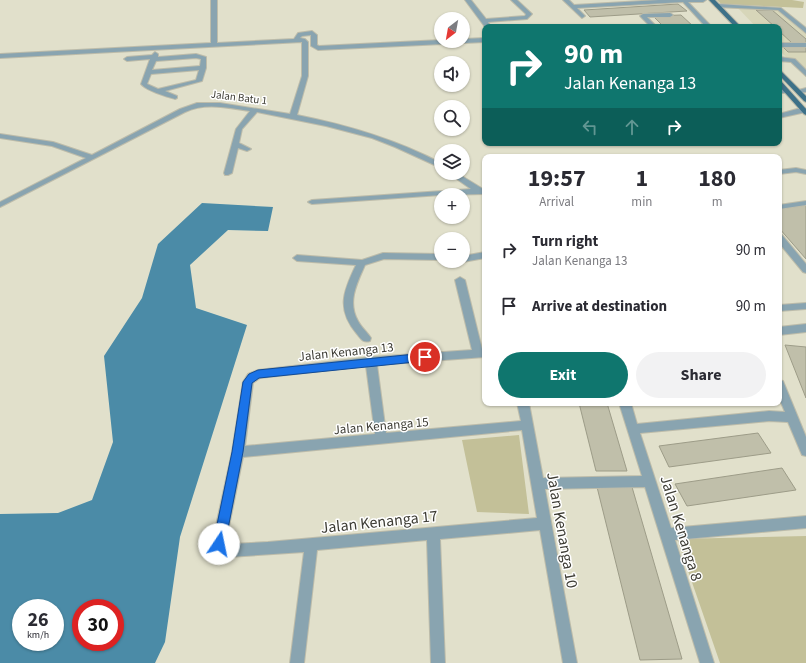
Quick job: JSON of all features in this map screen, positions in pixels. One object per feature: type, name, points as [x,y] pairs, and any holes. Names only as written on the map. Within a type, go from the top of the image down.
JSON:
[{"type":"main road","points":[[703,0],[708,5]]},
{"type":"main road","points":[[712,0],[735,24]]},
{"type":"main road","points":[[782,74],[806,100]]},
{"type":"main road","points":[[783,91],[805,112]]},
{"type":"street","points":[[214,0],[214,44]]},
{"type":"street","points":[[468,0],[486,24]]},
{"type":"street","points":[[485,21],[526,17],[530,14],[514,0]]},
{"type":"street","points":[[566,0],[582,16]]},
{"type":"street","points":[[684,0],[706,24]]},
{"type":"street","points":[[573,7],[624,2],[703,0]]},
{"type":"street","points":[[718,6],[779,9],[806,31]]},
{"type":"street","points":[[651,24],[643,16],[670,15]]},
{"type":"street","points":[[296,40],[300,34],[312,33],[314,35],[314,46],[318,48],[434,42]]},
{"type":"street","points":[[0,56],[302,40],[305,42],[305,76],[293,116]]},
{"type":"street","points":[[470,41],[482,40]]},
{"type":"street","points":[[782,46],[806,45]]},
{"type":"street","points":[[157,47],[144,84],[156,91],[176,97]]},
{"type":"street","points":[[782,49],[806,74]]},
{"type":"street","points":[[127,59],[204,58],[199,81],[156,91]]},
{"type":"street","points":[[782,59],[793,60]]},
{"type":"street","points":[[148,72],[203,68]]},
{"type":"street","points":[[798,91],[806,90]]},
{"type":"street","name":"Jalan Batu 1","points":[[0,205],[190,107],[202,105],[255,110],[293,116],[331,125],[386,141],[434,162]]},
{"type":"street","points":[[228,173],[241,125],[255,110]]},
{"type":"street","points":[[782,115],[788,114],[793,110],[805,112]]},
{"type":"street","points":[[0,136],[53,144],[92,157]]},
{"type":"street","points":[[236,144],[247,149]]},
{"type":"street","points":[[782,172],[796,170],[806,172]]},
{"type":"street","points":[[462,180],[482,193]]},
{"type":"street","points":[[312,202],[482,193]]},
{"type":"street","points":[[782,207],[806,203]]},
{"type":"street","points":[[782,241],[806,270]]},
{"type":"street","points":[[296,258],[362,263],[382,256],[434,257]]},
{"type":"street","points":[[470,258],[482,256]]},
{"type":"street","points":[[362,263],[346,300],[351,318],[366,338]]},
{"type":"street","points":[[460,280],[481,353]]},
{"type":"street","points":[[782,306],[806,306]]},
{"type":"street","points":[[782,331],[806,328]]},
{"type":"street","name":"Jalan Kenanga 13","points":[[238,452],[248,382],[252,377],[258,374],[371,361],[481,353]]},
{"type":"street","points":[[371,361],[382,439]]},
{"type":"street","points":[[782,392],[806,451]]},
{"type":"street","name":"Jalan Kenanga 10","points":[[524,406],[570,663]]},
{"type":"street","name":"Jalan Kenanga 8","points":[[626,406],[707,663]]},
{"type":"street","points":[[633,429],[770,416],[791,417]]},
{"type":"street","name":"Jalan Kenanga 15","points":[[238,452],[527,425]]},
{"type":"street","name":"Jalan Kenanga 17","points":[[238,452],[219,544],[229,551],[544,524]]},
{"type":"street","points":[[537,484],[650,481]]},
{"type":"street","points":[[666,535],[806,522]]},
{"type":"street","points":[[433,533],[438,663]]},
{"type":"street","points":[[297,663],[311,545]]},
{"type":"shaded area","points":[[717,0],[792,0],[804,2],[803,8],[721,4]]},
{"type":"shaded area","points":[[738,8],[777,10],[806,33],[806,77],[782,53],[782,24],[753,24]]},
{"type":"shaded area","points":[[519,435],[529,514],[477,512],[462,440]]},
{"type":"shaded area","points":[[806,536],[806,663],[720,663],[677,539]]},
{"type":"water","points":[[202,203],[273,207],[268,231],[228,230],[190,265],[196,308],[247,325],[180,537],[165,642],[155,663],[0,663],[0,514],[58,513],[92,500],[113,442],[104,356],[142,298],[158,244]]},
{"type":"building","points":[[678,4],[687,11],[590,17],[584,10]]},
{"type":"building","points":[[756,10],[772,10],[806,39],[806,43],[792,43],[782,34],[782,24],[772,24]]},
{"type":"building","points":[[681,15],[691,24],[661,24],[653,16]]},
{"type":"building","points":[[782,46],[806,46],[806,52],[788,52]]},
{"type":"building","points":[[806,205],[806,259],[782,231],[782,209]]},
{"type":"building","points":[[785,345],[806,347],[806,398]]},
{"type":"building","points":[[580,406],[608,406],[627,471],[596,471]]},
{"type":"building","points":[[758,433],[771,453],[669,467],[659,446]]},
{"type":"building","points":[[782,468],[796,490],[687,506],[675,484]]},
{"type":"building","points":[[597,487],[632,487],[682,659],[640,660]]},
{"type":"route","points":[[219,544],[238,452],[248,382],[252,377],[258,374],[371,361],[425,357]]}]
